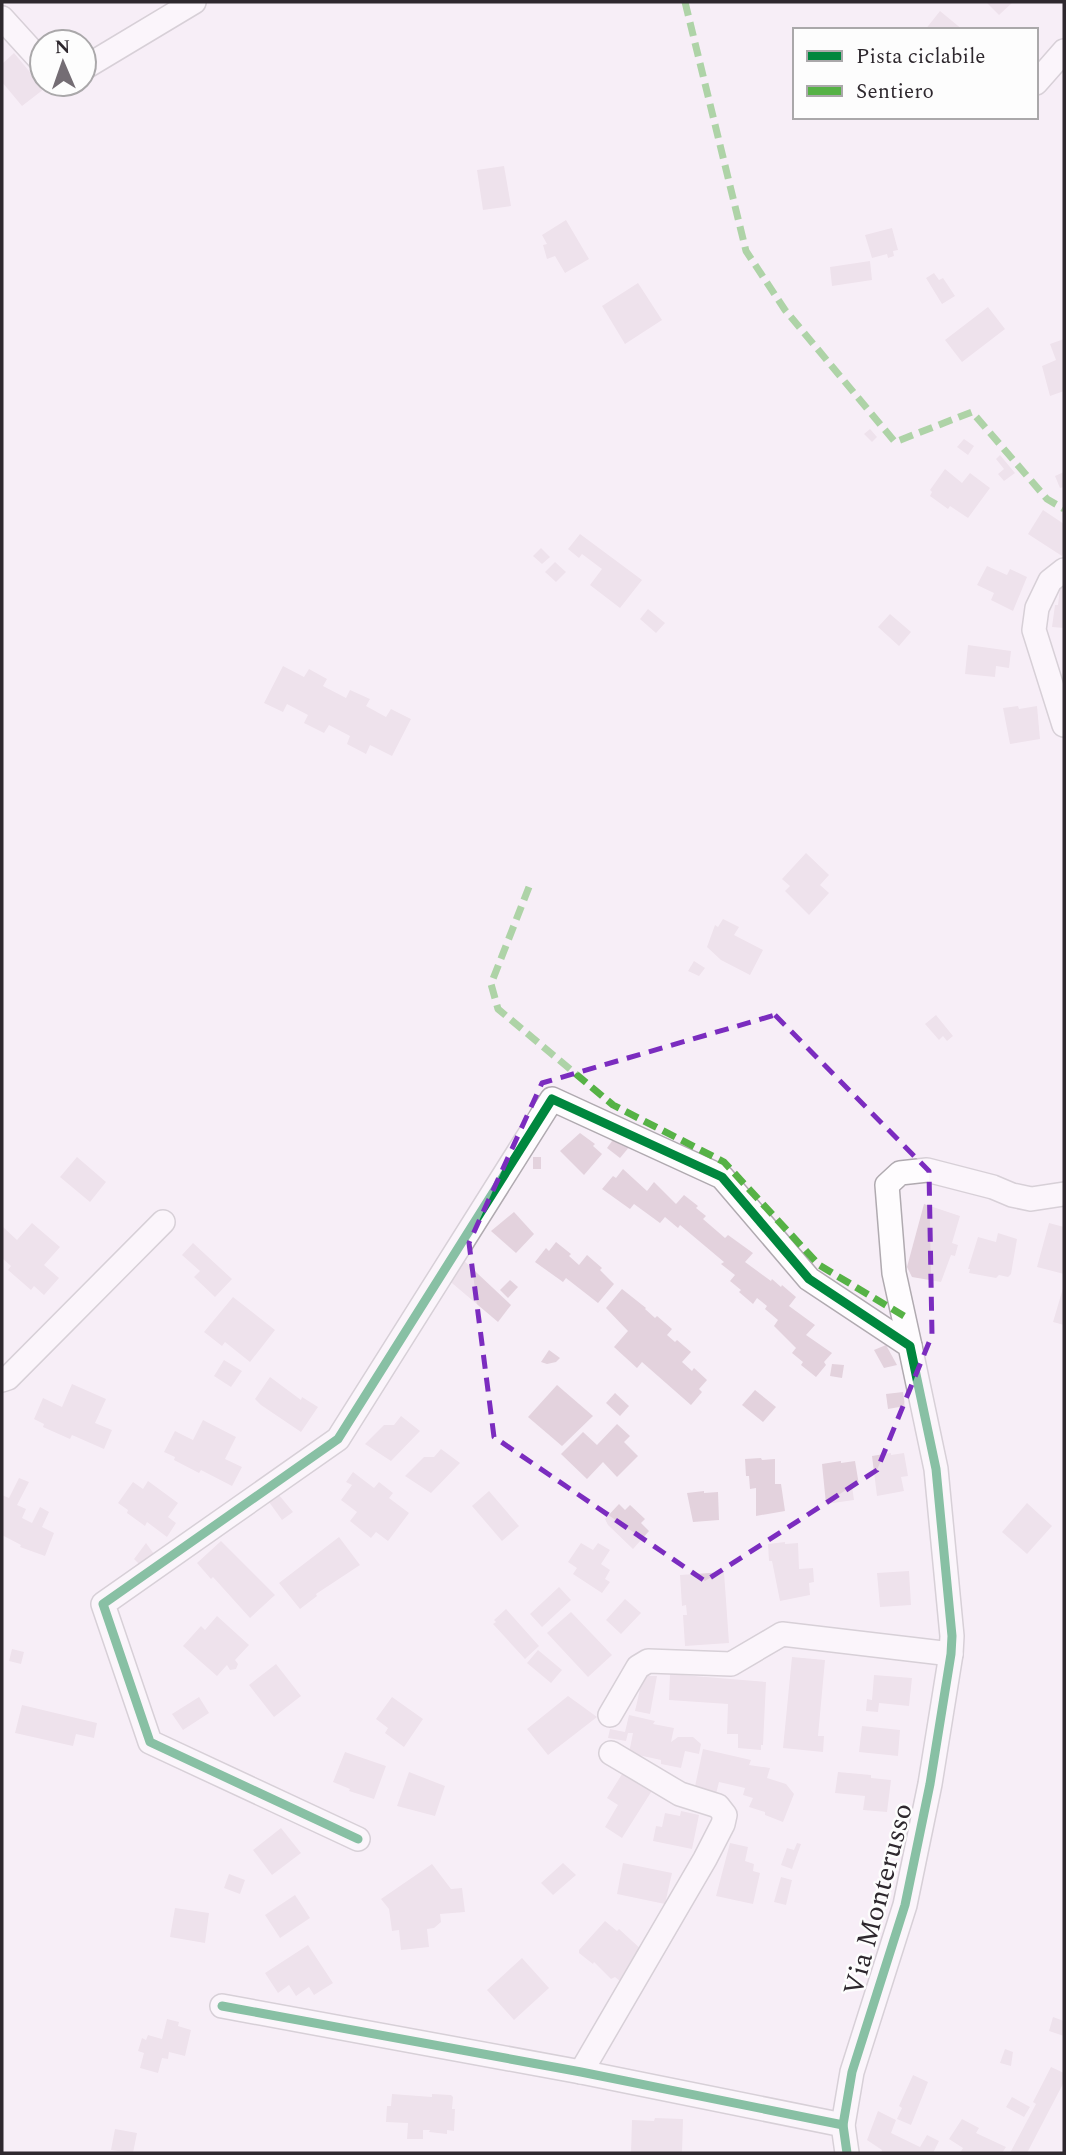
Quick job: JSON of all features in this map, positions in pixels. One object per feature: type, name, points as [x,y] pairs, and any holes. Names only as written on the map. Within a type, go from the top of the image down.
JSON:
[{"type":"street","points":[[98,60],[194,2]]},
{"type":"street","points":[[2,18],[28,47]]},
{"type":"street","points":[[1038,81],[1064,51]]},
{"type":"street","points":[[1064,570],[1050,581],[1037,608],[1034,630],[1064,725]]},
{"type":"street","points":[[358,1839],[150,1742],[103,1605],[338,1439],[552,1099],[722,1177],[809,1279],[910,1346]]},
{"type":"street","name":"Via Monterusso","points":[[847,2153],[843,2125],[852,2071],[905,1905],[930,1784],[952,1636],[936,1469],[894,1273],[887,1185],[900,1173],[927,1170],[1031,1199],[1064,1194]]},
{"type":"street","points":[[2,1380],[8,1378],[163,1222]]},
{"type":"street","points":[[610,1715],[638,1667],[648,1661],[731,1664],[782,1634],[951,1654]]},
{"type":"street","points":[[581,2072],[705,1859],[725,1815],[718,1806],[680,1794],[611,1753]]},
{"type":"street","points":[[222,2006],[581,2072],[843,2125]]},
{"type":"highlighted area","points":[[775,1015],[929,1171],[932,1335],[877,1470],[705,1581],[494,1437],[469,1243],[542,1083]]},
{"type":"building","points":[[988,2],[1013,2],[999,15]]},
{"type":"building","points":[[940,11],[961,28],[927,28]]},
{"type":"building","points":[[14,53],[28,70],[28,98],[32,98],[22,106],[2,82],[2,64]]},
{"type":"building","points":[[504,166],[511,206],[483,210],[477,170]]},
{"type":"building","points":[[566,220],[589,259],[565,273],[555,256],[547,259],[543,245],[547,244],[542,235]]},
{"type":"building","points":[[892,228],[898,250],[893,251],[894,256],[888,258],[887,254],[872,258],[865,235]]},
{"type":"building","points":[[870,261],[872,280],[832,286],[830,267]]},
{"type":"building","points":[[934,273],[939,280],[943,278],[955,296],[942,304],[926,278]]},
{"type":"building","points":[[638,283],[662,320],[625,344],[602,306]]},
{"type":"building","points":[[988,307],[1005,329],[962,362],[945,340]]},
{"type":"building","points":[[1064,339],[1064,391],[1050,396],[1042,366],[1056,360],[1050,344]]},
{"type":"building","points":[[870,429],[877,437],[872,442],[864,434]]},
{"type":"building","points":[[964,439],[974,446],[968,455],[957,447]]},
{"type":"building","points":[[1000,455],[1015,473],[1004,481],[998,474],[1004,469],[996,459]]},
{"type":"building","points":[[945,469],[962,483],[970,473],[990,488],[968,518],[950,506],[948,509],[930,496],[930,490]]},
{"type":"building","points":[[1064,472],[1064,487],[1060,488],[1055,476]]},
{"type":"building","points":[[1043,510],[1064,524],[1062,556],[1028,534]]},
{"type":"building","points":[[580,534],[642,580],[620,608],[590,585],[602,569],[582,554],[579,558],[568,549]]},
{"type":"building","points":[[541,548],[550,557],[542,564],[533,556]]},
{"type":"building","points":[[555,562],[566,572],[556,582],[545,572]]},
{"type":"building","points":[[987,566],[1007,575],[1010,569],[1027,577],[1013,611],[991,600],[994,593],[977,585]]},
{"type":"building","points":[[1060,588],[1064,588],[1064,628],[1052,627]]},
{"type":"building","points":[[648,609],[665,623],[656,633],[640,619]]},
{"type":"building","points":[[890,614],[911,632],[899,646],[878,627]]},
{"type":"building","points":[[968,645],[1011,651],[1009,668],[996,666],[995,677],[965,674]]},
{"type":"building","points":[[283,666],[304,677],[309,669],[327,679],[323,686],[346,698],[350,690],[370,699],[366,706],[386,717],[391,709],[411,719],[392,756],[370,745],[366,754],[347,744],[350,736],[329,725],[324,733],[304,723],[308,715],[287,704],[283,712],[264,703]]},
{"type":"building","points":[[1018,706],[1019,709],[1037,706],[1040,739],[1010,744],[1003,708]]},
{"type":"building","points":[[806,853],[829,875],[820,885],[829,893],[809,915],[785,891],[790,886],[782,879]]},
{"type":"building","points":[[723,919],[739,927],[734,935],[763,950],[750,975],[721,960],[707,947],[715,925],[718,927]]},
{"type":"building","points":[[694,961],[705,968],[699,976],[688,971]]},
{"type":"building","points":[[936,1015],[953,1036],[947,1041],[943,1036],[939,1040],[925,1024]]},
{"type":"building","points":[[580,1133],[595,1144],[593,1146],[602,1154],[584,1175],[560,1151]]},
{"type":"building","points":[[618,1133],[635,1140],[620,1158],[607,1148]]},
{"type":"building","points":[[77,1157],[106,1182],[90,1202],[60,1177]]},
{"type":"building","points":[[533,1157],[541,1157],[541,1169],[533,1169]]},
{"type":"building","points":[[623,1169],[647,1191],[654,1182],[676,1204],[684,1195],[706,1216],[703,1219],[725,1238],[728,1235],[753,1253],[745,1262],[796,1297],[789,1306],[815,1325],[806,1335],[832,1353],[816,1377],[801,1365],[803,1362],[792,1353],[796,1348],[774,1326],[778,1320],[765,1309],[767,1306],[757,1298],[753,1304],[730,1281],[735,1275],[721,1264],[724,1262],[680,1225],[678,1228],[665,1217],[660,1223],[634,1204],[630,1209],[602,1189]]},
{"type":"building","points":[[924,1204],[960,1216],[952,1243],[958,1245],[955,1256],[951,1255],[941,1282],[912,1277],[907,1267]]},
{"type":"building","points":[[514,1212],[534,1234],[516,1253],[491,1231]]},
{"type":"building","points":[[32,1223],[60,1247],[44,1265],[59,1278],[44,1295],[34,1286],[31,1290],[8,1270],[11,1266],[2,1258],[3,1227],[17,1240]]},
{"type":"building","points":[[1049,1223],[1064,1227],[1064,1274],[1037,1267]]},
{"type":"building","points":[[998,1233],[1017,1239],[1011,1274],[1008,1277],[999,1275],[996,1278],[969,1273],[978,1237],[996,1242]]},
{"type":"building","points":[[556,1242],[571,1254],[569,1256],[579,1265],[587,1255],[602,1268],[600,1270],[614,1284],[598,1303],[566,1278],[563,1282],[535,1262],[546,1248],[549,1251]]},
{"type":"building","points":[[193,1243],[232,1279],[215,1297],[194,1277],[200,1271],[182,1255]]},
{"type":"building","points":[[460,1257],[511,1305],[498,1322],[446,1278]]},
{"type":"building","points":[[510,1280],[518,1287],[508,1298],[500,1290]]},
{"type":"building","points":[[1064,1285],[1064,1325],[1053,1322]]},
{"type":"building","points":[[622,1289],[672,1329],[667,1335],[691,1352],[682,1362],[692,1371],[694,1368],[707,1380],[699,1389],[702,1392],[691,1405],[642,1362],[637,1368],[614,1347],[628,1331],[606,1308]]},
{"type":"building","points":[[233,1297],[275,1330],[250,1362],[225,1342],[222,1346],[204,1332]]},
{"type":"building","points":[[886,1345],[897,1365],[884,1368],[874,1350]]},
{"type":"building","points":[[549,1350],[560,1358],[547,1364],[541,1362]]},
{"type":"building","points":[[224,1360],[242,1371],[231,1387],[214,1376]]},
{"type":"building","points":[[832,1364],[844,1365],[842,1378],[830,1376]]},
{"type":"building","points":[[270,1377],[301,1400],[302,1397],[318,1407],[301,1432],[255,1399]]},
{"type":"building","points":[[72,1384],[106,1399],[95,1423],[112,1430],[104,1449],[72,1435],[70,1439],[43,1427],[44,1424],[34,1419],[43,1398],[62,1407]]},
{"type":"building","points":[[557,1385],[593,1416],[562,1446],[528,1417]]},
{"type":"building","points":[[755,1390],[776,1407],[763,1422],[742,1405]]},
{"type":"building","points":[[903,1392],[905,1406],[888,1409],[886,1394]]},
{"type":"building","points":[[615,1393],[629,1406],[620,1416],[606,1403]]},
{"type":"building","points":[[401,1416],[420,1431],[391,1461],[365,1444],[384,1425],[394,1425]]},
{"type":"building","points":[[203,1420],[236,1437],[225,1459],[242,1467],[232,1486],[201,1470],[199,1473],[164,1452],[175,1431],[193,1440]]},
{"type":"building","points":[[617,1424],[630,1436],[624,1442],[638,1456],[617,1477],[603,1462],[587,1479],[561,1454],[583,1432],[597,1445]]},
{"type":"building","points":[[441,1449],[460,1463],[431,1493],[405,1476],[424,1457],[434,1457]]},
{"type":"building","points":[[904,1453],[908,1476],[901,1477],[904,1491],[877,1496],[872,1456]]},
{"type":"building","points":[[745,1459],[775,1459],[775,1484],[781,1484],[785,1511],[756,1516],[756,1488],[750,1489]]},
{"type":"building","points":[[855,1461],[859,1485],[852,1486],[854,1500],[826,1504],[822,1464]]},
{"type":"building","points":[[353,1472],[374,1488],[379,1482],[393,1493],[389,1498],[409,1513],[388,1541],[376,1532],[371,1538],[350,1521],[357,1512],[341,1500],[352,1485],[346,1482]]},
{"type":"building","points":[[19,1478],[29,1482],[17,1505],[26,1509],[22,1518],[32,1523],[40,1507],[49,1512],[42,1527],[54,1533],[45,1556],[20,1547],[21,1545],[2,1535],[2,1495],[9,1498]]},
{"type":"building","points":[[148,1481],[178,1503],[168,1517],[176,1523],[167,1537],[147,1522],[145,1526],[118,1503],[133,1482],[143,1489]]},
{"type":"building","points":[[489,1491],[519,1526],[502,1541],[472,1506]]},
{"type":"building","points":[[718,1492],[719,1520],[693,1522],[687,1493]]},
{"type":"building","points":[[279,1495],[293,1512],[282,1520],[269,1502]]},
{"type":"building","points":[[1027,1503],[1052,1526],[1027,1554],[1002,1532]]},
{"type":"building","points":[[619,1504],[625,1510],[630,1505],[645,1519],[641,1523],[649,1531],[633,1549],[605,1519]]},
{"type":"building","points":[[339,1537],[360,1565],[316,1594],[317,1596],[300,1609],[279,1583]]},
{"type":"building","points":[[221,1541],[275,1595],[250,1618],[197,1563]]},
{"type":"building","points":[[146,1543],[154,1554],[140,1565],[134,1559]]},
{"type":"building","points":[[581,1543],[593,1550],[598,1543],[610,1550],[601,1564],[610,1570],[605,1579],[610,1582],[602,1593],[573,1574],[577,1568],[568,1562]]},
{"type":"building","points":[[798,1543],[799,1569],[813,1568],[814,1582],[809,1583],[810,1595],[780,1601],[772,1561],[769,1561],[768,1544]]},
{"type":"building","points":[[909,1571],[911,1605],[880,1607],[877,1573]]},
{"type":"building","points":[[724,1572],[729,1643],[685,1646],[683,1615],[687,1615],[686,1605],[682,1606],[680,1575]]},
{"type":"building","points":[[559,1587],[571,1600],[542,1627],[530,1614]]},
{"type":"building","points":[[625,1599],[641,1613],[621,1634],[606,1620]]},
{"type":"building","points":[[506,1609],[539,1646],[525,1659],[493,1624]]},
{"type":"building","points":[[571,1612],[612,1655],[588,1677],[547,1633]]},
{"type":"building","points":[[217,1616],[249,1645],[235,1660],[238,1664],[236,1669],[230,1670],[227,1665],[217,1676],[183,1646],[201,1626],[205,1630]]},
{"type":"building","points":[[12,1649],[24,1652],[21,1664],[9,1661]]},
{"type":"building","points":[[538,1650],[562,1670],[551,1683],[527,1663]]},
{"type":"building","points":[[792,1657],[825,1660],[818,1736],[824,1736],[823,1752],[783,1748]]},
{"type":"building","points":[[276,1664],[301,1696],[274,1717],[249,1685]]},
{"type":"building","points":[[670,1674],[766,1682],[761,1750],[738,1748],[738,1734],[727,1734],[728,1704],[669,1700]]},
{"type":"building","points":[[874,1675],[912,1678],[909,1706],[879,1703],[878,1712],[866,1711],[867,1699],[872,1700]]},
{"type":"building","points":[[643,1676],[657,1676],[650,1714],[635,1711]]},
{"type":"building","points":[[568,1696],[597,1717],[548,1755],[527,1729]]},
{"type":"building","points":[[199,1697],[209,1713],[183,1730],[172,1714]]},
{"type":"building","points":[[392,1697],[423,1719],[404,1747],[385,1733],[388,1728],[376,1719]]},
{"type":"building","points":[[22,1705],[97,1723],[94,1738],[76,1734],[73,1746],[15,1733]]},
{"type":"building","points":[[629,1715],[674,1728],[671,1742],[678,1737],[693,1737],[701,1744],[699,1754],[685,1751],[681,1768],[661,1764],[661,1760],[629,1753],[633,1733],[628,1733],[626,1741],[608,1738],[610,1729],[625,1732]]},
{"type":"building","points":[[862,1726],[900,1730],[898,1756],[859,1752]]},
{"type":"building","points":[[703,1749],[751,1760],[749,1765],[770,1768],[767,1778],[786,1784],[794,1794],[783,1822],[749,1807],[753,1798],[743,1795],[745,1788],[719,1782],[716,1794],[694,1791]]},
{"type":"building","points":[[345,1752],[386,1766],[374,1799],[349,1791],[350,1789],[333,1782]]},
{"type":"building","points":[[624,1771],[653,1789],[622,1838],[605,1827],[618,1805],[607,1798]]},
{"type":"building","points":[[409,1772],[445,1786],[435,1816],[397,1806]]},
{"type":"building","points":[[838,1772],[891,1780],[887,1812],[863,1810],[865,1796],[835,1793]]},
{"type":"building","points":[[681,1811],[699,1815],[692,1849],[653,1841],[656,1826],[662,1827],[665,1813],[680,1816]]},
{"type":"building","points":[[281,1828],[301,1853],[272,1875],[253,1850]]},
{"type":"building","points":[[730,1843],[748,1847],[745,1861],[754,1864],[753,1871],[760,1873],[753,1904],[716,1896]]},
{"type":"building","points":[[797,1843],[801,1844],[792,1869],[781,1865],[787,1848],[794,1850]]},
{"type":"building","points":[[563,1863],[576,1875],[553,1895],[541,1883]]},
{"type":"building","points":[[623,1863],[672,1873],[665,1904],[617,1894]]},
{"type":"building","points":[[432,1864],[451,1889],[462,1888],[465,1912],[440,1914],[441,1922],[434,1928],[427,1929],[429,1947],[401,1950],[399,1930],[392,1931],[389,1909],[381,1899]]},
{"type":"building","points":[[229,1874],[245,1880],[240,1894],[224,1888]]},
{"type":"building","points":[[781,1877],[792,1880],[786,1905],[774,1902]]},
{"type":"building","points":[[295,1895],[310,1918],[280,1938],[265,1915]]},
{"type":"building","points":[[175,1908],[209,1913],[205,1943],[170,1937]]},
{"type":"building","points":[[605,1921],[617,1931],[619,1929],[643,1951],[625,1985],[615,1977],[611,1979],[594,1962],[593,1964],[579,1953]]},
{"type":"building","points":[[308,1945],[333,1983],[314,1995],[309,1987],[296,1996],[289,1985],[278,1993],[265,1973]]},
{"type":"building","points":[[522,1958],[549,1988],[514,2020],[487,1990]]},
{"type":"building","points":[[1053,2017],[1064,2021],[1064,2036],[1049,2031]]},
{"type":"building","points":[[167,2019],[179,2022],[178,2026],[191,2030],[185,2056],[169,2052],[168,2059],[162,2058],[158,2073],[140,2068],[144,2053],[138,2051],[142,2038],[146,2040],[148,2035],[162,2039]]},
{"type":"building","points":[[1005,2049],[1013,2052],[1011,2066],[1000,2063]]},
{"type":"building","points":[[1051,2067],[1064,2073],[1064,2082],[1027,2153],[1010,2153],[1036,2104],[1033,2102]]},
{"type":"building","points":[[913,2075],[928,2082],[911,2125],[897,2119],[902,2108],[899,2106]]},
{"type":"building","points":[[392,2094],[432,2097],[432,2094],[451,2095],[452,2109],[455,2109],[454,2131],[447,2130],[447,2134],[423,2130],[423,2139],[407,2139],[408,2123],[386,2122],[387,2106],[391,2106]]},
{"type":"building","points":[[1012,2097],[1030,2107],[1024,2117],[1006,2107]]},
{"type":"building","points":[[878,2111],[896,2120],[891,2133],[920,2147],[927,2135],[939,2141],[933,2153],[881,2153],[882,2150],[867,2140]]},
{"type":"building","points":[[655,2118],[683,2119],[682,2153],[631,2153],[632,2120],[654,2121]]},
{"type":"building","points":[[962,2119],[979,2128],[976,2133],[1006,2147],[1002,2153],[960,2153],[963,2148],[949,2139]]},
{"type":"building","points":[[115,2129],[137,2133],[133,2153],[111,2150]]},
{"type":"marked path","points":[[685,2],[746,251],[785,310],[895,442],[972,412],[1047,499],[1064,509]]},
{"type":"marked path","points":[[529,887],[491,984],[498,1009],[613,1105],[724,1162],[819,1265],[904,1316]]},
{"type":"cycle path","points":[[358,1839],[150,1742],[103,1604],[338,1439],[552,1099],[722,1177],[809,1279],[910,1346],[936,1469],[952,1636],[951,1654],[930,1784],[905,1905],[852,2072],[843,2125],[847,2153]]},
{"type":"cycle path","points":[[222,2006],[581,2072],[843,2125]]}]
